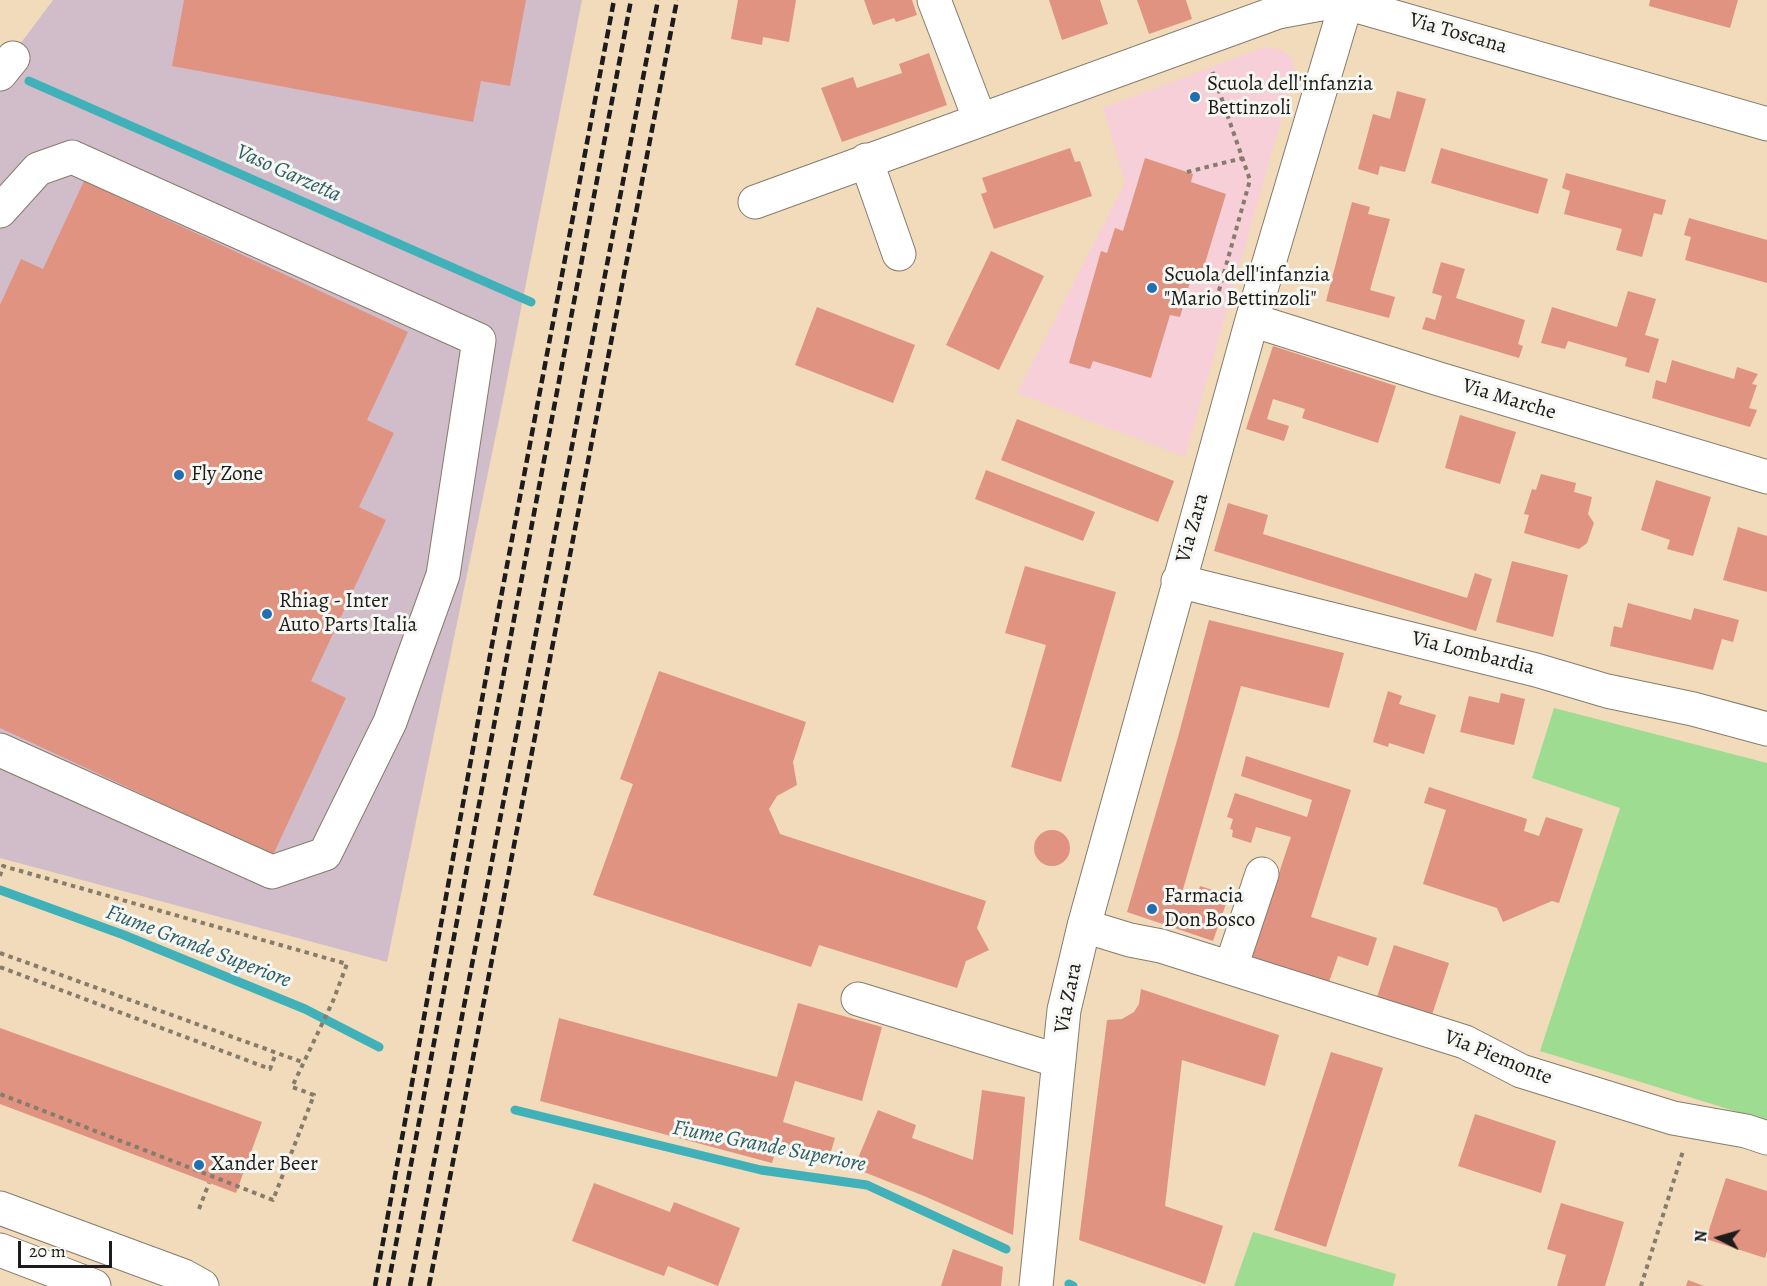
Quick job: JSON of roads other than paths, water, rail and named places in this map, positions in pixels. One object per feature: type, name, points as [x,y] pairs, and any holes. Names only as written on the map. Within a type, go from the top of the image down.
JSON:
[{"type":"street","points":[[934,0],[980,120]]},
{"type":"street","name":"Via Toscana","points":[[755,202],[1278,12],[1346,1],[1767,124]]},
{"type":"street","name":"Via Zara","points":[[1036,1286],[1064,1010],[1084,926],[1178,581],[1346,1]]},
{"type":"street","points":[[0,211],[38,169],[72,156],[479,340],[443,575],[390,722],[325,854],[272,872],[0,750]]},
{"type":"street","points":[[866,160],[899,254]]},
{"type":"street","name":"Via Marche","points":[[1252,320],[1439,379],[1767,477]]},
{"type":"street","name":"Via Lombardia","points":[[1178,581],[1536,670],[1607,691],[1693,709],[1767,729]]},
{"type":"street","points":[[1231,967],[1262,874]]},
{"type":"street","name":"Via Piemonte","points":[[1084,926],[1231,967],[1465,1042],[1521,1071],[1673,1118],[1746,1131],[1767,1138]]},
{"type":"street","name":"Via Zara","points":[[858,999],[1059,1061]]},
{"type":"street","points":[[0,1208],[184,1276],[202,1286]]},
{"type":"street","points":[[0,1250],[94,1286]]},
{"type":"waterway","name":"Vaso Garzetta","points":[[29,81],[531,302]]},
{"type":"waterway","name":"Fiume Grande Superiore","points":[[0,890],[124,935],[305,1009],[379,1047]]},
{"type":"waterway","name":"Fiume Grande Superiore","points":[[515,1110],[761,1170],[867,1185],[1006,1249]]},
{"type":"waterway","name":"Fiume Grande Superiore","points":[[1069,1284],[1073,1286]]},
{"type":"railway","points":[[375,1286],[491,650],[614,0]]},
{"type":"railway","points":[[388,1286],[631,0]]},
{"type":"railway","points":[[410,1286],[658,0]]},
{"type":"railway","points":[[429,1286],[677,0]]},
{"type":"place","name":"Scuola dell'infanzia Bettinzoli","points":[[1195,97]]},
{"type":"place","name":"Scuola dell'infanzia \"Mario Bettinzoli\"","points":[[1152,288]]},
{"type":"place","name":"Fly Zone","points":[[179,475]]},
{"type":"place","name":"Rhiag - Inter Auto Parts Italia","points":[[267,614]]},
{"type":"place","name":"Farmacia Don Bosco","points":[[1152,909]]},
{"type":"place","name":"Xander Beer","points":[[199,1165]]}]
